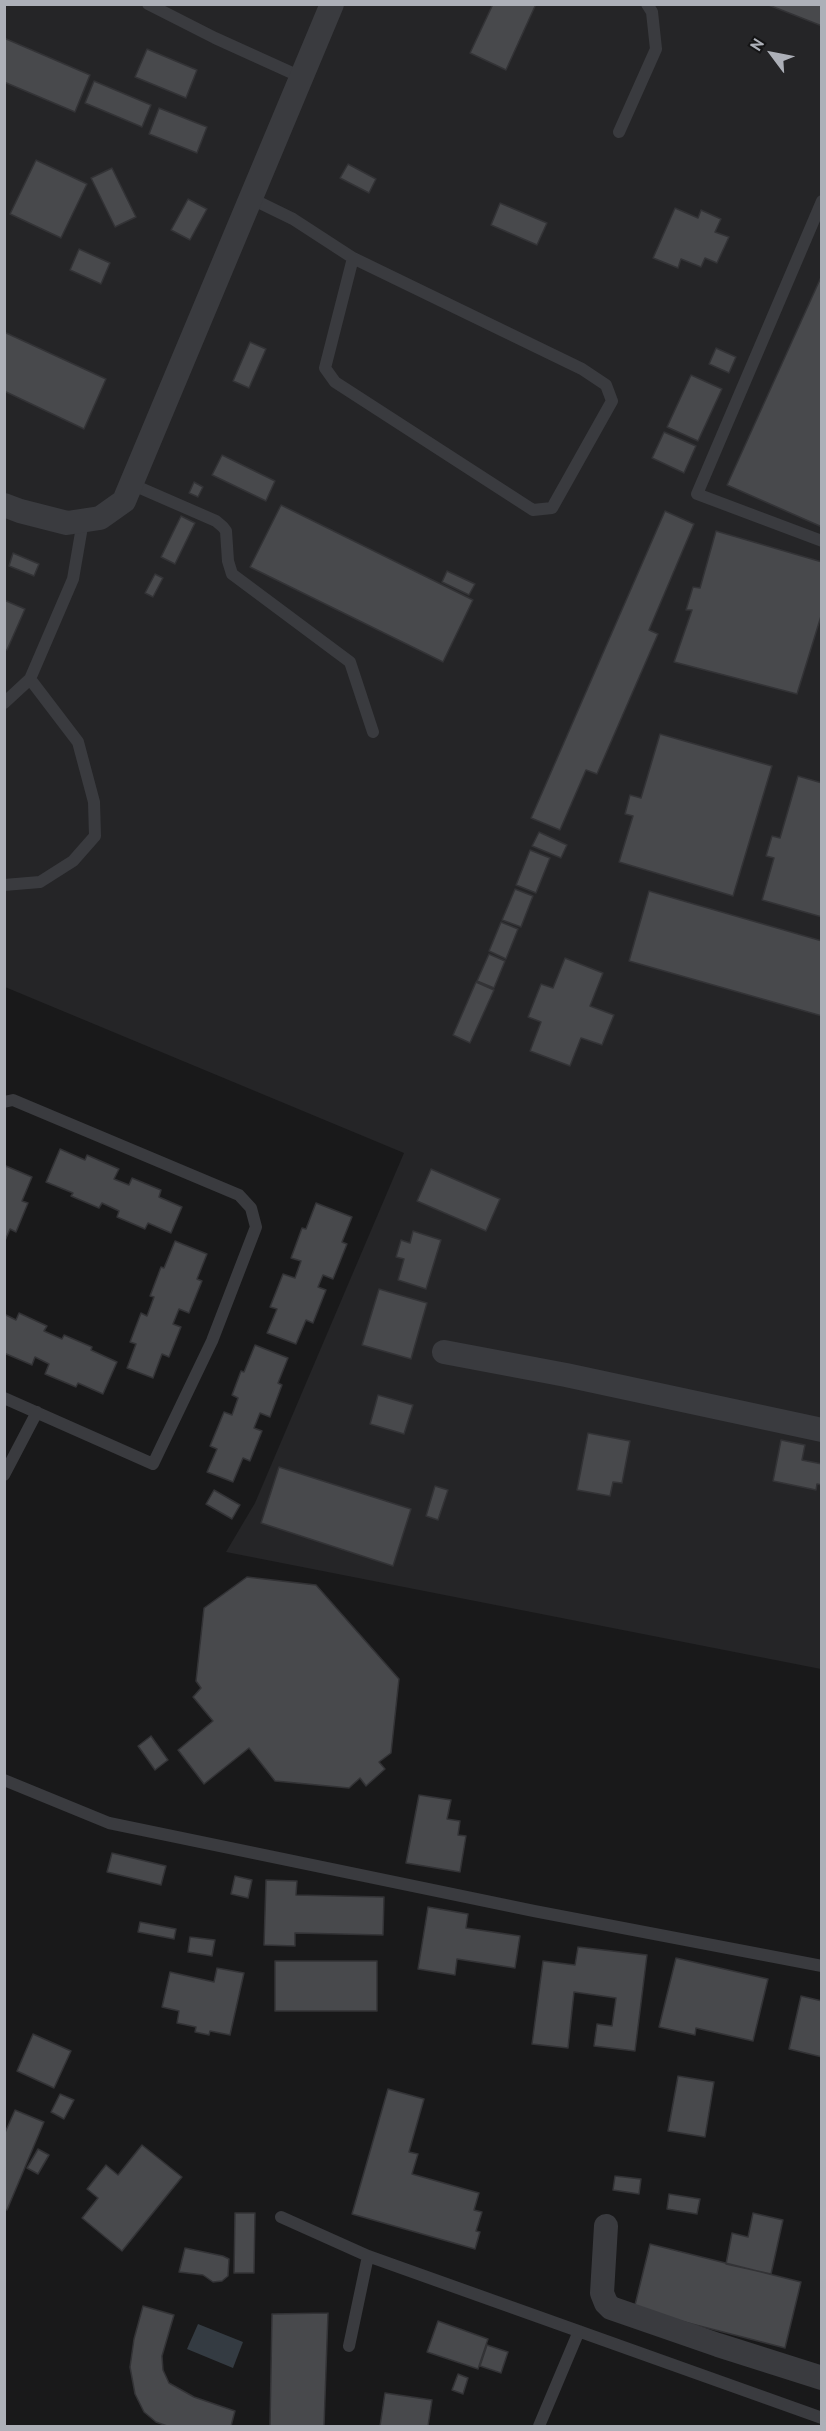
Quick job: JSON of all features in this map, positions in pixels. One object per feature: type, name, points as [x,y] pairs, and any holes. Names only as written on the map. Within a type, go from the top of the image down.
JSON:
[{"type":"street","points":[[4,505],[67,523],[100,518],[124,501],[332,4]]},
{"type":"street","points":[[444,1352],[566,1375],[822,1430]]},
{"type":"street","points":[[606,2226],[603,2293],[606,2303],[611,2308],[822,2378]]},
{"type":"lane","points":[[148,4],[167,9],[215,38],[301,77]]},
{"type":"lane","points":[[619,132],[656,49],[652,12],[647,4]]},
{"type":"lane","points":[[250,198],[293,219],[353,258],[582,369],[606,385],[612,401],[552,508],[533,510],[334,382],[325,368],[353,258]]},
{"type":"lane","points":[[822,201],[697,494],[822,541]]},
{"type":"lane","points":[[131,484],[223,526],[226,531],[228,561],[232,574],[350,662],[373,732]]},
{"type":"lane","points":[[4,703],[30,679],[73,579],[82,521]]},
{"type":"lane","points":[[4,885],[40,882],[73,861],[95,836],[94,802],[78,742],[30,679]]},
{"type":"lane","points":[[4,1102],[13,1100],[239,1195],[251,1208],[256,1227],[212,1341],[153,1464],[4,1398]]},
{"type":"lane","points":[[4,1475],[37,1412]]},
{"type":"lane","points":[[4,1780],[109,1823],[534,1911],[822,1966]]},
{"type":"lane","points":[[281,2217],[368,2256],[822,2418]]},
{"type":"lane","points":[[349,2346],[368,2256]]},
{"type":"lane","points":[[539,2427],[579,2331]]},
{"type":"shaded area","points":[[4,5],[821,5],[821,1669],[226,1552],[255,1503],[404,1153],[5,987]]},
{"type":"shaded area","points":[[198,2324],[243,2342],[233,2368],[187,2349]]},
{"type":"building","points":[[493,4],[536,4],[506,70],[470,53]]},
{"type":"building","points":[[766,4],[822,4],[822,26]]},
{"type":"building","points":[[4,38],[90,75],[75,112],[4,82]]},
{"type":"building","points":[[147,49],[197,70],[186,98],[135,77]]},
{"type":"building","points":[[94,81],[151,105],[142,127],[85,103]]},
{"type":"building","points":[[159,108],[207,127],[197,153],[149,134]]},
{"type":"building","points":[[36,160],[87,184],[61,238],[10,214]]},
{"type":"building","points":[[348,164],[376,179],[369,193],[340,178]]},
{"type":"building","points":[[112,168],[136,217],[115,227],[91,178]]},
{"type":"building","points":[[188,199],[207,209],[190,240],[171,230]]},
{"type":"building","points":[[500,203],[547,223],[537,245],[491,225]]},
{"type":"building","points":[[675,208],[698,218],[701,210],[721,219],[715,232],[729,237],[717,263],[705,258],[701,267],[681,259],[678,268],[653,258]]},
{"type":"building","points":[[79,249],[110,263],[101,284],[70,270]]},
{"type":"building","points":[[822,275],[822,527],[727,485]]},
{"type":"building","points":[[4,332],[106,379],[84,429],[4,391]]},
{"type":"building","points":[[250,342],[266,349],[249,388],[233,381]]},
{"type":"building","points":[[716,348],[736,357],[729,373],[709,364]]},
{"type":"building","points":[[691,375],[722,389],[698,441],[667,427]]},
{"type":"building","points":[[664,432],[696,446],[684,473],[652,458]]},
{"type":"building","points":[[222,455],[275,481],[266,501],[212,475]]},
{"type":"building","points":[[194,482],[203,487],[198,497],[189,493]]},
{"type":"building","points":[[281,505],[473,600],[443,662],[250,567]]},
{"type":"building","points":[[665,511],[694,524],[649,630],[658,634],[597,774],[586,770],[560,830],[531,818]]},
{"type":"building","points":[[181,516],[195,523],[175,564],[161,557]]},
{"type":"building","points":[[716,531],[822,562],[822,613],[797,694],[674,662],[692,610],[686,610],[693,587],[700,588]]},
{"type":"building","points":[[13,553],[39,564],[34,576],[9,566]]},
{"type":"building","points":[[447,571],[475,584],[469,595],[442,582]]},
{"type":"building","points":[[155,574],[163,578],[153,597],[145,593]]},
{"type":"building","points":[[4,600],[25,609],[7,650],[4,649]]},
{"type":"building","points":[[660,734],[772,766],[733,896],[619,862],[633,816],[625,814],[630,795],[641,798]]},
{"type":"building","points":[[798,776],[822,783],[822,917],[762,900],[774,858],[766,856],[772,836],[780,838]]},
{"type":"building","points":[[539,832],[567,845],[561,858],[532,846]]},
{"type":"building","points":[[530,850],[550,858],[536,893],[516,885]]},
{"type":"building","points":[[515,889],[533,896],[521,927],[502,920]]},
{"type":"building","points":[[649,891],[822,941],[822,1016],[629,961]]},
{"type":"building","points":[[501,922],[518,929],[506,959],[489,951]]},
{"type":"building","points":[[489,954],[505,961],[494,988],[477,981]]},
{"type":"building","points":[[565,958],[603,973],[590,1006],[614,1015],[602,1045],[581,1038],[570,1066],[530,1051],[541,1022],[528,1017],[541,984],[553,988]]},
{"type":"building","points":[[476,982],[494,990],[470,1043],[453,1035]]},
{"type":"building","points":[[60,1149],[85,1160],[87,1155],[119,1169],[114,1179],[129,1185],[132,1178],[161,1190],[159,1197],[182,1207],[171,1233],[148,1223],[145,1229],[117,1217],[119,1211],[102,1203],[99,1208],[71,1196],[73,1193],[46,1182]]},
{"type":"building","points":[[6,1166],[32,1177],[22,1201],[28,1203],[16,1232],[10,1229],[4,1243],[4,1171]]},
{"type":"building","points":[[431,1169],[500,1199],[486,1231],[417,1201]]},
{"type":"building","points":[[316,1203],[352,1217],[342,1242],[347,1244],[333,1279],[323,1275],[318,1287],[326,1290],[313,1323],[306,1320],[296,1344],[267,1333],[277,1309],[270,1307],[283,1274],[295,1278],[301,1261],[291,1258],[302,1228],[306,1229]]},
{"type":"building","points":[[413,1231],[441,1240],[426,1289],[398,1280],[404,1259],[396,1257],[401,1240],[410,1243]]},
{"type":"building","points":[[175,1241],[207,1254],[197,1279],[202,1281],[189,1313],[179,1309],[173,1324],[181,1327],[169,1357],[162,1354],[153,1378],[127,1368],[136,1344],[130,1342],[141,1313],[147,1316],[154,1297],[150,1296],[161,1267],[164,1268]]},
{"type":"building","points":[[379,1289],[427,1303],[411,1359],[362,1345]]},
{"type":"building","points":[[19,1313],[47,1326],[44,1331],[62,1339],[64,1335],[92,1347],[91,1350],[117,1362],[103,1394],[78,1383],[76,1387],[45,1374],[49,1364],[35,1357],[32,1365],[4,1353],[4,1314],[16,1320]]},
{"type":"building","points":[[255,1345],[288,1358],[278,1383],[282,1385],[270,1417],[260,1413],[254,1428],[262,1431],[250,1461],[243,1458],[233,1482],[207,1472],[217,1449],[210,1446],[224,1412],[232,1415],[238,1398],[232,1395],[241,1371],[244,1372]]},
{"type":"building","points":[[378,1395],[413,1405],[404,1434],[370,1424]]},
{"type":"building","points":[[588,1433],[630,1441],[622,1483],[613,1482],[610,1496],[577,1490]]},
{"type":"building","points":[[781,1440],[805,1445],[802,1460],[822,1464],[822,1485],[817,1484],[816,1490],[773,1481]]},
{"type":"building","points":[[279,1467],[411,1509],[393,1566],[261,1523]]},
{"type":"building","points":[[435,1486],[448,1490],[438,1520],[426,1516]]},
{"type":"building","points":[[214,1490],[240,1505],[232,1519],[206,1504]]},
{"type":"building","points":[[247,1577],[316,1585],[399,1679],[391,1753],[379,1762],[385,1769],[366,1786],[360,1778],[349,1788],[275,1781],[249,1748],[204,1784],[178,1750],[213,1721],[193,1697],[201,1688],[196,1681],[204,1608]]},
{"type":"building","points":[[151,1736],[168,1760],[155,1770],[138,1746]]},
{"type":"building","points":[[419,1795],[451,1800],[447,1819],[460,1821],[458,1835],[466,1836],[460,1872],[406,1863]]},
{"type":"building","points":[[112,1853],[166,1866],[161,1885],[107,1872]]},
{"type":"building","points":[[235,1876],[252,1880],[248,1898],[231,1894]]},
{"type":"building","points":[[266,1880],[297,1881],[296,1895],[384,1897],[383,1935],[295,1933],[295,1946],[264,1945]]},
{"type":"building","points":[[428,1907],[468,1914],[466,1928],[520,1936],[515,1968],[457,1959],[455,1975],[418,1969]]},
{"type":"building","points":[[140,1922],[176,1929],[174,1939],[138,1932]]},
{"type":"building","points":[[190,1937],[215,1940],[212,1956],[188,1952]]},
{"type":"building","points":[[578,1947],[647,1955],[635,2051],[594,2046],[597,2024],[612,2026],[616,1998],[574,1992],[568,2048],[532,2044],[543,1961],[575,1965]]},
{"type":"building","points":[[676,1958],[768,1979],[753,2041],[696,2028],[695,2035],[659,2027]]},
{"type":"building","points":[[275,1961],[377,1961],[377,2011],[275,2011]]},
{"type":"building","points":[[217,1968],[244,1973],[230,2035],[210,2031],[209,2035],[195,2032],[196,2027],[177,2023],[179,2011],[162,2007],[170,1972],[214,1982]]},
{"type":"building","points":[[801,1996],[822,2001],[822,2057],[789,2049]]},
{"type":"building","points":[[33,2034],[71,2051],[54,2088],[17,2071]]},
{"type":"building","points":[[678,2076],[714,2082],[705,2137],[668,2131]]},
{"type":"building","points":[[388,2089],[424,2099],[409,2152],[418,2154],[412,2174],[479,2193],[474,2210],[482,2212],[476,2231],[480,2232],[475,2249],[352,2214]]},
{"type":"building","points":[[60,2094],[74,2100],[64,2119],[51,2112]]},
{"type":"building","points":[[15,2110],[44,2122],[7,2210],[4,2209],[4,2135]]},
{"type":"building","points":[[142,2145],[182,2177],[122,2251],[82,2218],[98,2198],[87,2189],[106,2165],[118,2175]]},
{"type":"building","points":[[38,2149],[49,2155],[38,2174],[27,2168]]},
{"type":"building","points":[[615,2176],[641,2179],[639,2194],[613,2190]]},
{"type":"building","points":[[669,2194],[700,2199],[697,2214],[667,2209]]},
{"type":"building","points":[[235,2213],[255,2213],[254,2273],[234,2273]]},
{"type":"building","points":[[753,2213],[783,2220],[771,2274],[726,2264],[732,2233],[748,2237]]},
{"type":"building","points":[[650,2244],[801,2282],[785,2348],[634,2309]]},
{"type":"building","points":[[185,2248],[229,2259],[228,2276],[222,2281],[213,2282],[203,2275],[179,2272]]},
{"type":"building","points":[[143,2306],[174,2315],[162,2356],[163,2370],[169,2383],[194,2397],[235,2411],[231,2426],[167,2426],[156,2422],[144,2412],[135,2394],[130,2367],[134,2339]]},
{"type":"building","points":[[328,2313],[324,2426],[270,2426],[272,2314]]},
{"type":"building","points":[[438,2321],[488,2339],[478,2369],[427,2352]]},
{"type":"building","points":[[487,2345],[508,2352],[501,2373],[480,2366]]},
{"type":"building","points":[[458,2374],[468,2378],[463,2394],[452,2390]]},
{"type":"building","points":[[385,2393],[432,2400],[428,2426],[380,2426]]}]
